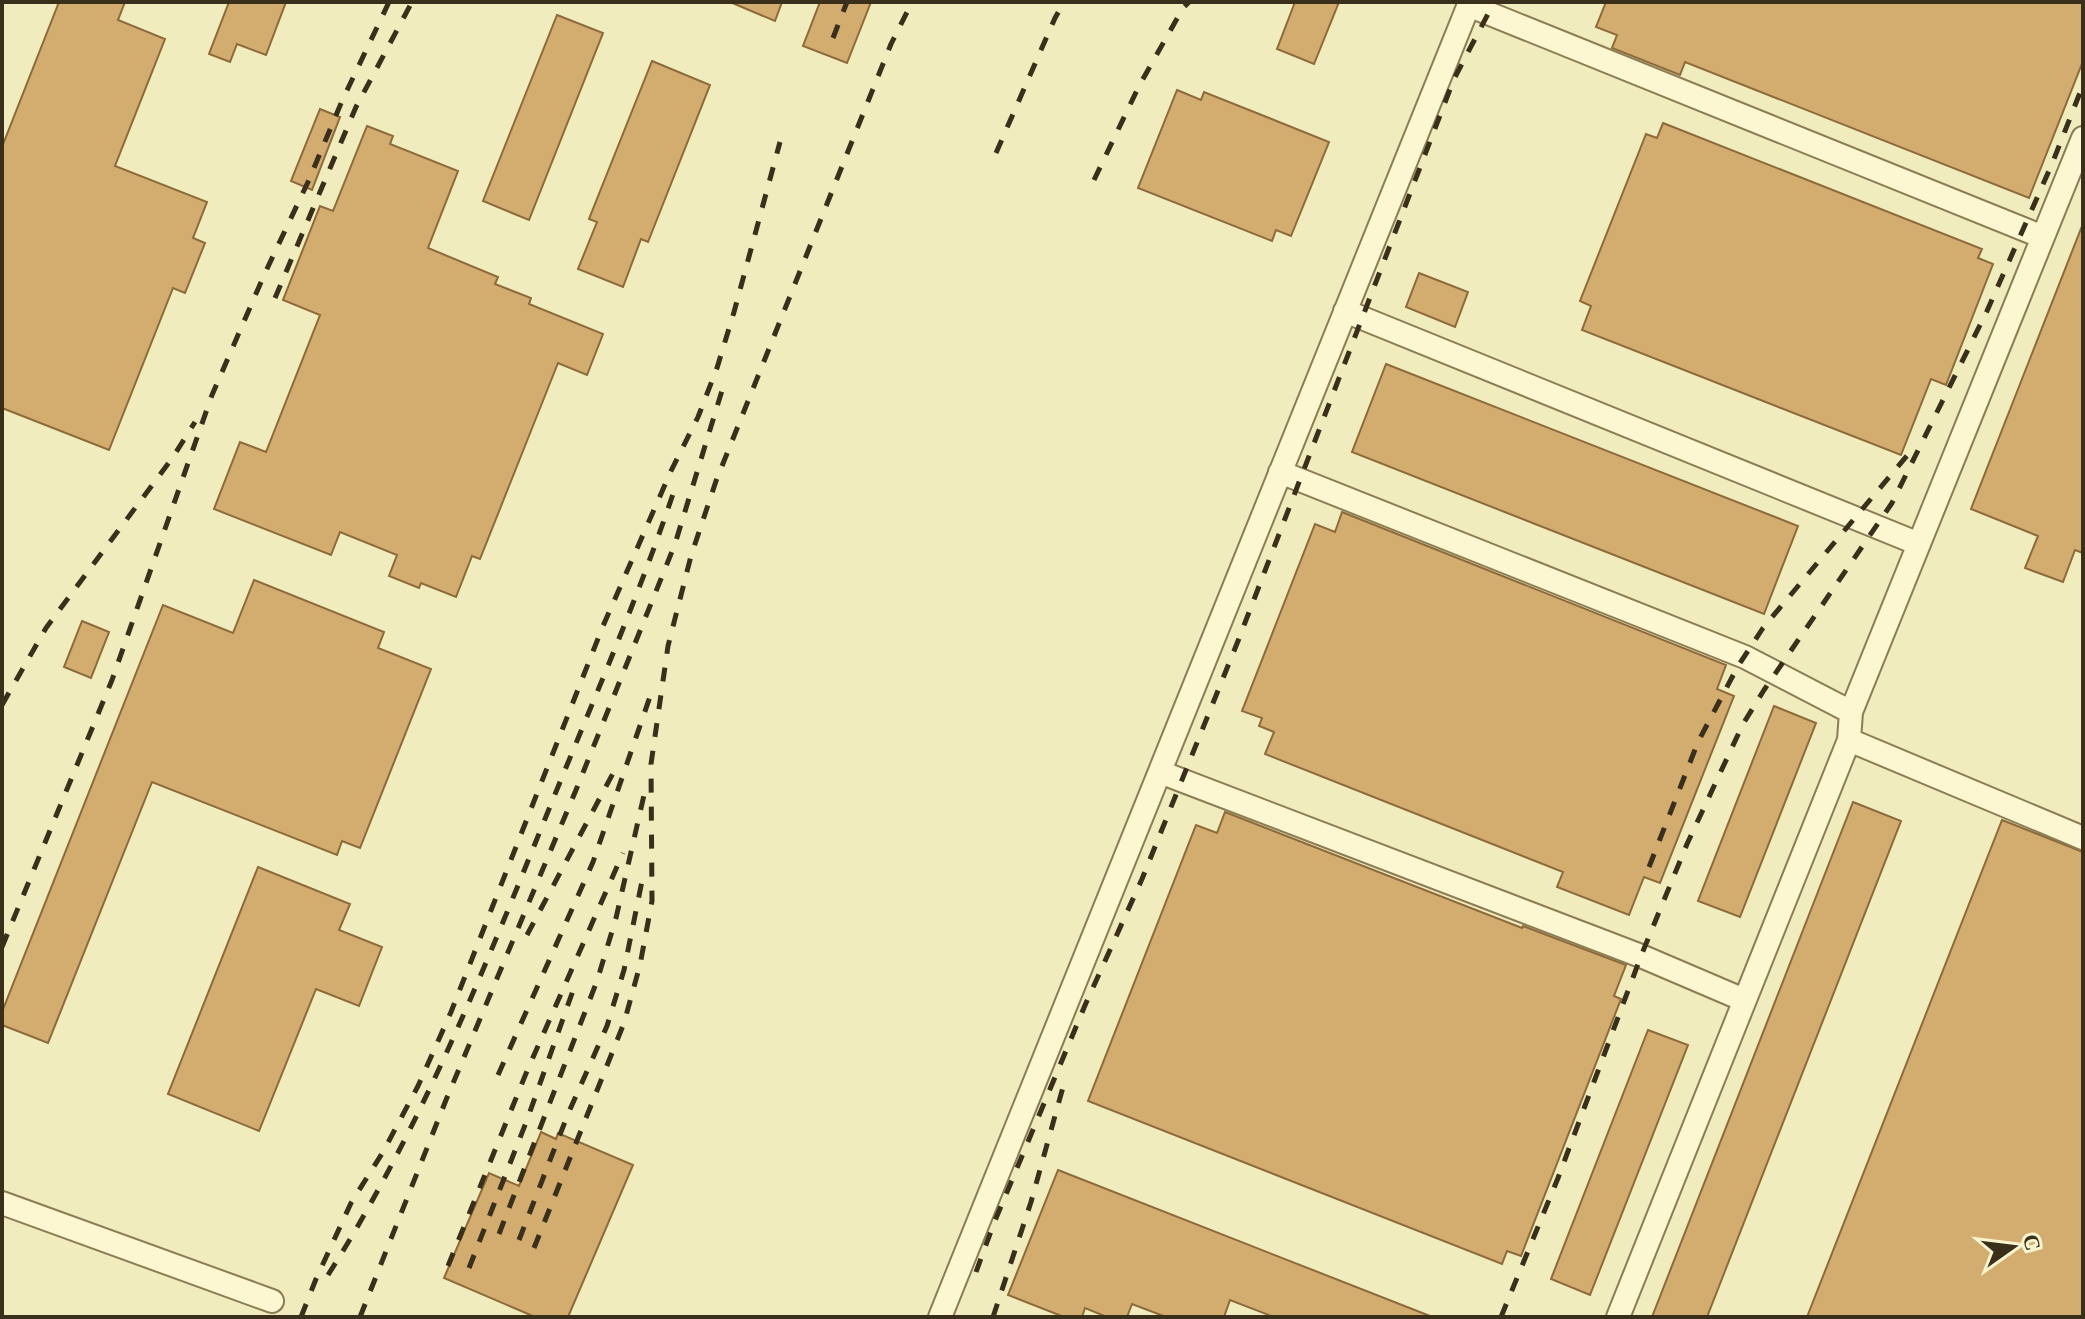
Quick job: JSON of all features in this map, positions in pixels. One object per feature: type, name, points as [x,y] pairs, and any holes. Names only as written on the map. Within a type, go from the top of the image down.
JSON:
[{"type":"lane","points":[[940,1317],[1469,4],[2043,237]]},
{"type":"lane","points":[[1618,1317],[1849,740],[1851,712],[2083,138]]},
{"type":"lane","points":[[1345,311],[1919,544]]},
{"type":"lane","points":[[1280,472],[1745,657],[1851,712]]},
{"type":"lane","points":[[1849,740],[2083,838]]},
{"type":"lane","points":[[1160,772],[1641,956],[1744,1000]]},
{"type":"lane","points":[[2,1203],[272,1301]]},
{"type":"building","points":[[59,2],[125,2],[118,20],[165,39],[115,166],[207,202],[193,238],[205,243],[185,293],[173,288],[109,450],[2,408],[2,147]]},
{"type":"building","points":[[229,2],[286,2],[266,55],[237,44],[230,62],[209,54]]},
{"type":"building","points":[[730,2],[782,2],[775,21]]},
{"type":"building","points":[[820,2],[871,2],[847,63],[803,46]]},
{"type":"building","points":[[1295,2],[1339,2],[1314,64],[1277,49]]},
{"type":"building","points":[[1606,2],[2083,2],[2083,61],[2029,198],[1685,62],[1680,75],[1612,48],[1617,35],[1596,27]]},
{"type":"building","points":[[557,15],[603,33],[529,220],[483,201]]},
{"type":"building","points":[[652,61],[710,85],[648,242],[641,239],[623,287],[578,269],[597,222],[589,219]]},
{"type":"building","points":[[1177,90],[1201,100],[1204,92],[1329,142],[1291,236],[1276,230],[1272,241],[1138,188]]},
{"type":"building","points":[[320,109],[340,117],[312,190],[291,181]]},
{"type":"building","points":[[1663,123],[1982,249],[1978,258],[1993,264],[1946,385],[1931,379],[1901,455],[1582,330],[1591,306],[1580,301],[1646,134],[1657,138]]},
{"type":"building","points":[[367,126],[393,136],[390,144],[458,171],[428,248],[498,277],[495,284],[531,298],[529,304],[603,334],[587,375],[558,363],[480,559],[472,556],[456,597],[421,583],[419,588],[389,576],[397,555],[340,532],[331,555],[214,509],[240,442],[266,452],[320,315],[283,300],[320,206],[333,211]]},
{"type":"building","points":[[2082,226],[2083,553],[2075,550],[2063,582],[2025,568],[2038,536],[1971,509]]},
{"type":"building","points":[[1419,273],[1468,292],[1455,327],[1406,307]]},
{"type":"building","points":[[1386,364],[1798,526],[1764,614],[1352,452]]},
{"type":"building","points":[[1342,512],[1726,665],[1717,689],[1734,696],[1660,883],[1644,877],[1629,915],[1557,887],[1563,872],[1265,754],[1274,732],[1259,726],[1262,718],[1242,711],[1315,524],[1335,532]]},
{"type":"building","points":[[254,580],[384,632],[378,648],[431,669],[360,848],[342,841],[337,855],[152,782],[48,1043],[2,1025],[2,1012],[163,605],[233,633]]},
{"type":"building","points":[[82,621],[109,632],[91,678],[64,667]]},
{"type":"building","points":[[1774,706],[1816,723],[1740,917],[1698,901]]},
{"type":"building","points":[[1853,802],[1901,821],[1707,1317],[1652,1317]]},
{"type":"building","points":[[1225,812],[1522,928],[1626,965],[1614,996],[1621,999],[1521,1256],[1507,1251],[1502,1264],[1088,1101],[1196,825],[1217,833]]},
{"type":"building","points":[[2002,820],[2083,852],[2083,1317],[1807,1317]]},
{"type":"building","points":[[258,867],[350,904],[339,930],[382,947],[359,1006],[316,989],[259,1131],[168,1094]]},
{"type":"building","points":[[1648,1030],[1688,1045],[1590,1295],[1551,1279]]},
{"type":"building","points":[[541,1132],[556,1139],[558,1133],[633,1165],[568,1317],[535,1317],[444,1278],[489,1173],[519,1186]]},
{"type":"building","points":[[1058,1170],[1430,1317],[1274,1317],[1230,1300],[1224,1317],[1166,1317],[1132,1304],[1127,1317],[1107,1317],[1085,1308],[1082,1317],[1064,1317],[1008,1295]]},
{"type":"railway","points":[[2,947],[112,680],[212,395],[389,2]]},
{"type":"railway","points":[[275,298],[356,107],[412,2]]},
{"type":"railway","points":[[833,38],[847,2]]},
{"type":"railway","points":[[534,1248],[624,1023],[640,965],[652,901],[651,764],[668,646],[691,556],[716,481],[891,44],[912,2]]},
{"type":"railway","points":[[996,153],[1064,2]]},
{"type":"railway","points":[[1094,180],[1139,86],[1189,2]]},
{"type":"railway","points":[[976,1272],[1086,1003],[1142,879],[1238,641],[1454,79],[1496,2]]},
{"type":"railway","points":[[1501,1317],[1558,1178],[1641,956],[1687,844],[1743,724],[1892,503],[1987,311],[2083,85]]},
{"type":"railway","points":[[301,1317],[351,1203],[383,1152],[418,1086],[451,1012],[603,626],[698,417],[734,312],[780,142]]},
{"type":"railway","points":[[360,1317],[675,544],[724,384]]},
{"type":"railway","points":[[2,705],[46,628],[173,457],[195,422]]},
{"type":"railway","points":[[1649,867],[1698,742],[1738,666],[1763,628],[1915,446]]},
{"type":"railway","points":[[328,1275],[392,1164],[474,991],[631,610],[676,485]]},
{"type":"railway","points":[[498,1075],[593,862],[653,688]]},
{"type":"railway","points":[[527,935],[619,762]]},
{"type":"railway","points":[[499,1234],[597,981],[616,918],[644,795]]},
{"type":"railway","points":[[448,1266],[527,1071],[623,853]]},
{"type":"railway","points":[[519,1240],[568,1114],[607,1026],[624,970],[643,876]]},
{"type":"railway","points":[[469,1268],[527,1120],[575,985]]},
{"type":"railway","points":[[993,1317],[1031,1202],[1065,1080]]}]
